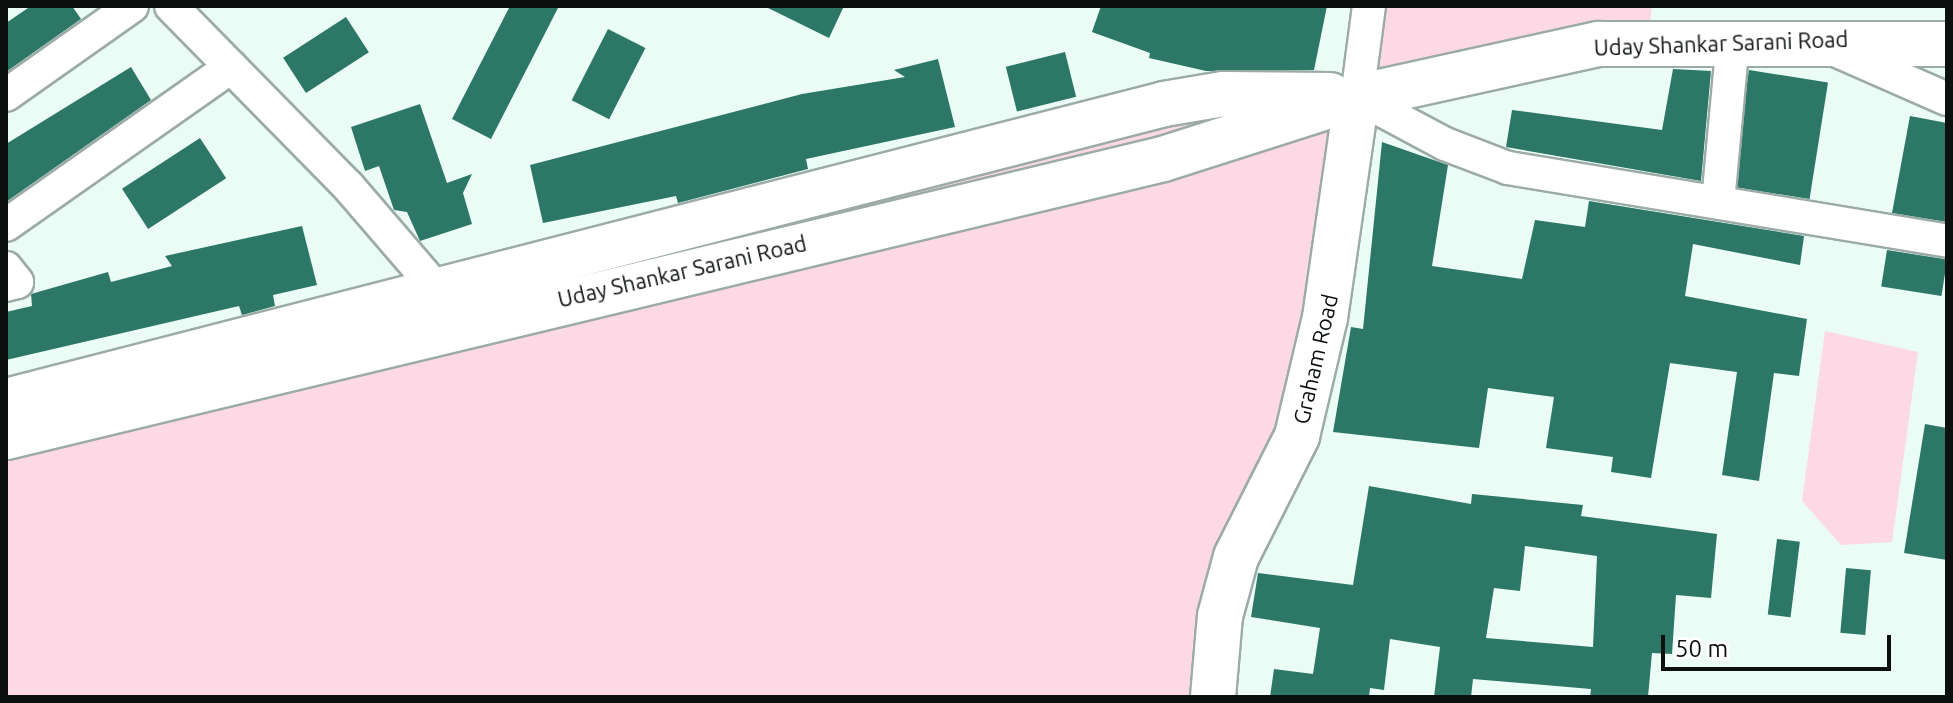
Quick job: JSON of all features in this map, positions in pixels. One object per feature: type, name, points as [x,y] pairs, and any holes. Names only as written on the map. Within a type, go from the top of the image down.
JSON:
[{"type":"street","points":[[6,95],[132,6]]},
{"type":"street","points":[[171,6],[231,67],[443,306]]},
{"type":"street","name":"Graham Road","points":[[1213,697],[1220,616],[1236,557],[1283,472],[1315,362],[1338,258],[1369,6]]},
{"type":"street","points":[[1812,40],[1947,99]]},
{"type":"street","name":"Uday Shankar Sarani Road","points":[[6,401],[443,306],[1163,159],[1357,97],[1598,44],[1812,40],[1947,44]]},
{"type":"street","points":[[1718,202],[1733,41]]},
{"type":"street","points":[[6,225],[231,67]]},
{"type":"street","points":[[1357,97],[1508,168],[1947,241]]},
{"type":"street","points":[[6,268],[17,282],[6,285]]},
{"type":"street","name":"Uday Shankar Sarani Road","points":[[6,437],[443,306]]},
{"type":"shaded area","points":[[1380,6],[1652,6],[1650,24],[1374,81]]},
{"type":"shaded area","points":[[1358,98],[1211,697],[6,697],[6,426],[1160,119]]},
{"type":"shaded area","points":[[1825,331],[1918,352],[1892,542],[1841,545],[1802,501]]},
{"type":"building","points":[[31,6],[72,6],[81,19],[6,72],[6,23]]},
{"type":"building","points":[[510,6],[559,6],[491,139],[452,119]]},
{"type":"building","points":[[764,6],[844,6],[829,38]]},
{"type":"building","points":[[1101,6],[1327,6],[1314,70],[1206,71],[1149,58],[1150,53],[1092,32]]},
{"type":"building","points":[[346,17],[369,52],[306,93],[283,58]]},
{"type":"building","points":[[608,29],[645,48],[609,119],[572,100]]},
{"type":"building","points":[[1065,52],[1076,97],[1017,111],[1006,67]]},
{"type":"building","points":[[938,59],[955,127],[806,159],[808,169],[678,203],[676,196],[543,223],[530,165],[802,94],[905,77],[894,70]]},
{"type":"building","points":[[131,67],[151,100],[6,202],[6,144]]},
{"type":"building","points":[[1673,69],[1711,71],[1701,181],[1506,147],[1512,110],[1662,130]]},
{"type":"building","points":[[1749,70],[1828,83],[1810,199],[1731,187]]},
{"type":"building","points":[[420,104],[447,183],[472,174],[463,193],[472,224],[420,241],[407,212],[394,210],[379,166],[365,171],[351,127]]},
{"type":"building","points":[[1910,116],[1947,123],[1947,222],[1892,213]]},
{"type":"building","points":[[200,138],[226,178],[148,229],[122,189]]},
{"type":"building","points":[[1382,142],[1448,165],[1432,266],[1522,279],[1535,220],[1585,227],[1589,201],[1804,236],[1800,265],[1693,244],[1685,296],[1807,319],[1799,376],[1774,373],[1759,481],[1722,475],[1737,372],[1670,363],[1651,478],[1611,472],[1613,457],[1546,448],[1554,397],[1488,388],[1479,448],[1333,432],[1351,327],[1363,329]]},
{"type":"building","points":[[302,226],[317,285],[273,295],[275,306],[242,315],[239,306],[6,360],[6,312],[32,306],[31,294],[108,272],[111,282],[172,266],[165,256]]},
{"type":"building","points":[[1887,250],[1947,260],[1941,296],[1881,287]]},
{"type":"building","points":[[1925,424],[1947,428],[1947,560],[1904,553]]},
{"type":"building","points":[[1369,486],[1471,504],[1472,494],[1583,505],[1581,516],[1717,534],[1711,598],[1676,595],[1672,654],[1652,653],[1648,697],[1590,697],[1591,689],[1473,679],[1471,697],[1434,697],[1440,647],[1390,639],[1384,690],[1370,688],[1369,697],[1270,697],[1274,669],[1313,674],[1320,628],[1251,617],[1258,573],[1353,585]],"holes":[[[1525,546],[1597,556],[1593,647],[1486,638],[1494,588],[1520,591]]]},
{"type":"building","points":[[1777,539],[1800,542],[1791,617],[1768,614]]},
{"type":"building","points":[[1846,568],[1871,570],[1865,635],[1840,633]]}]
